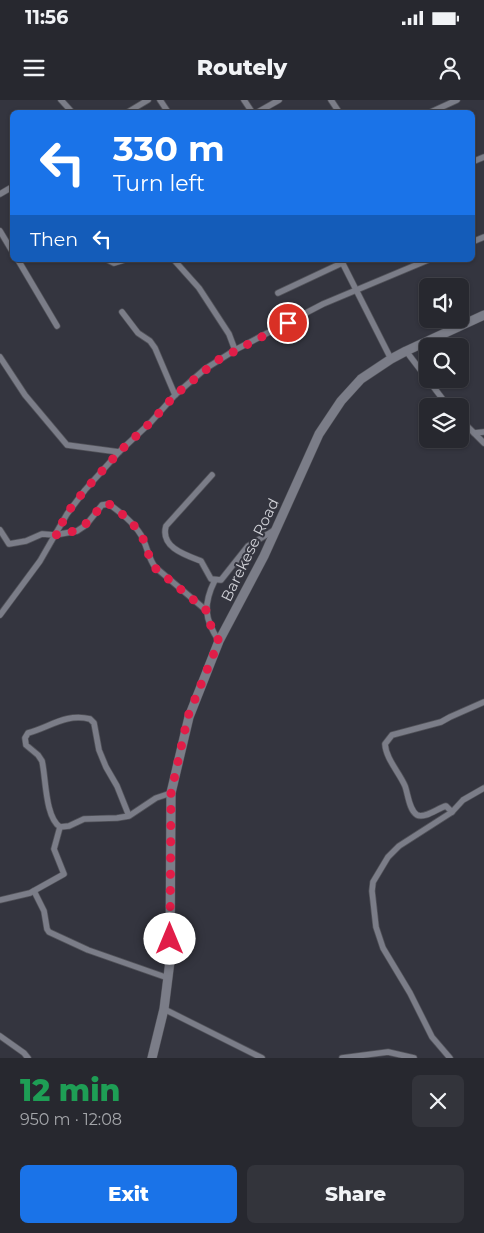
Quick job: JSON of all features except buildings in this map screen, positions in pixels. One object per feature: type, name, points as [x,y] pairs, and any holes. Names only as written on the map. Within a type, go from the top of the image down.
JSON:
[{"type":"main road","name":"Barekese Road","points":[[152,1058],[164,1009],[170,961],[171,793],[188,716],[219,641],[264,556],[315,443],[330,415],[345,396],[361,379],[406,350],[484,315]]},
{"type":"street","points":[[61,100],[70,110]]},
{"type":"street","points":[[131,110],[148,100]]},
{"type":"street","points":[[262,110],[279,100]]},
{"type":"street","points":[[435,110],[456,100]]},
{"type":"street","points":[[0,231],[10,248]]},
{"type":"street","points":[[19,262],[56,326]]},
{"type":"street","points":[[176,262],[199,288],[229,334],[235,350]]},
{"type":"street","points":[[278,293],[340,262]]},
{"type":"street","points":[[343,262],[391,359]]},
{"type":"street","points":[[0,615],[40,561],[72,506],[119,452],[151,422],[175,395],[205,369],[235,350],[324,304],[423,262]]},
{"type":"street","points":[[122,312],[138,333],[150,341],[155,348],[175,395]]},
{"type":"street","points":[[406,350],[442,398]]},
{"type":"street","points":[[0,356],[3,368],[67,445],[119,452]]},
{"type":"street","points":[[469,428],[484,442]]},
{"type":"street","points":[[474,433],[484,432]]},
{"type":"street","points":[[212,475],[166,526],[164,532],[165,538],[173,547],[184,555],[201,561],[211,579],[222,580],[248,546],[276,528]]},
{"type":"street","points":[[0,530],[9,544],[26,541],[42,534],[55,535],[77,531],[86,525],[102,505],[109,504],[131,522],[141,535],[151,563],[155,568],[207,611]]},
{"type":"street","points":[[215,580],[206,604],[212,630],[219,641]]},
{"type":"street","points":[[452,812],[446,806],[426,815],[420,816],[415,814],[404,785],[385,751],[385,744],[392,735],[441,722],[450,716],[484,702]]},
{"type":"street","points":[[129,816],[99,750],[94,723],[90,719],[84,717],[63,719],[40,730],[28,733],[25,738],[26,745],[42,761],[51,813],[55,823],[60,827],[69,826],[84,819],[129,816],[156,798],[171,793]]},
{"type":"street","points":[[450,1058],[432,1036],[383,948],[376,927],[372,891],[373,882],[388,858],[399,846],[452,812],[463,800],[484,788]]},
{"type":"street","points":[[0,900],[34,892],[64,874],[54,849],[60,827]]},
{"type":"street","points":[[34,892],[44,910],[49,932],[88,950],[168,978]]},
{"type":"street","points":[[164,1009],[262,1058]]},
{"type":"street","points":[[0,1036],[24,1052],[28,1058]]},
{"type":"street","points":[[342,1058],[388,1052],[414,1058]]},
{"type":"route","points":[[170,939],[171,793],[188,716],[219,641],[207,618],[207,611],[155,568],[151,563],[141,535],[131,522],[109,504],[102,505],[86,525],[77,531],[55,535],[72,506],[85,490],[175,395],[218,360],[288,323]]}]
